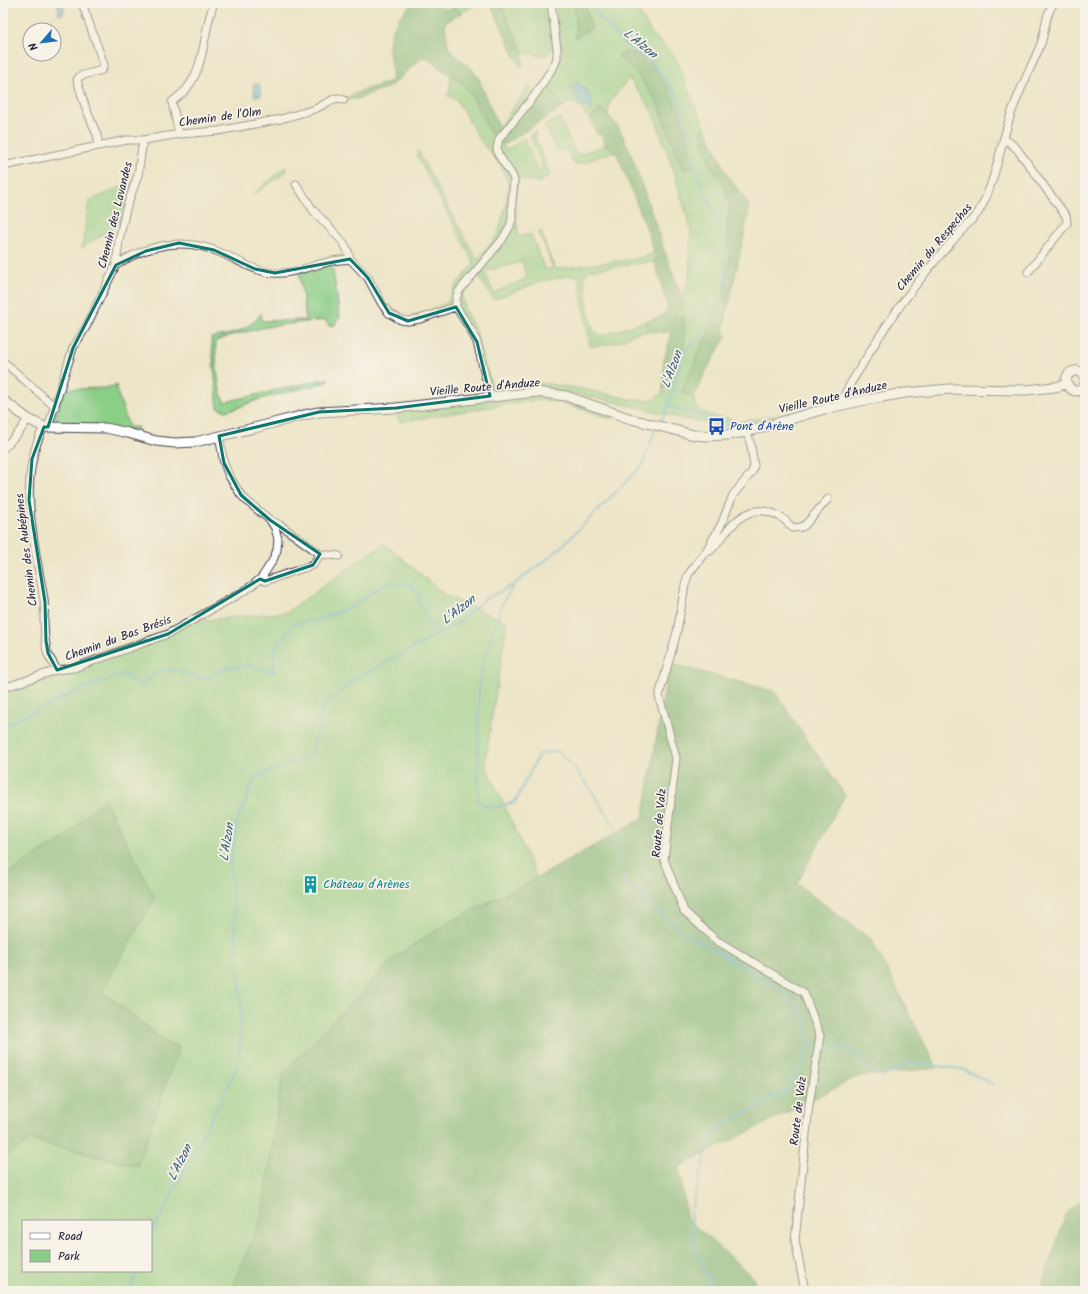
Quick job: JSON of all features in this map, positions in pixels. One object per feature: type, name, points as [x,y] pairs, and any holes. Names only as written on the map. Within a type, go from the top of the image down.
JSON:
[{"type":"street","points":[[82,3],[104,65],[100,71],[80,76],[77,80],[85,106],[97,135],[97,146]]},
{"type":"street","points":[[179,134],[172,102],[188,87],[196,74],[205,40],[209,15],[214,3]]},
{"type":"street","points":[[490,396],[477,342],[471,330],[456,308],[456,298],[461,288],[502,240],[510,226],[512,219],[514,180],[498,154],[497,148],[499,139],[552,70],[557,58],[558,49],[552,3]]},
{"type":"street","name":"Chemin du Respechas","points":[[841,405],[849,387],[870,350],[899,306],[932,263],[978,212],[982,205],[991,182],[1016,102],[1040,45],[1047,17],[1054,3]]},
{"type":"street","name":"Chemin de l'Olm","points":[[3,166],[132,139],[143,140],[179,134],[218,131],[273,120],[315,109],[334,99],[339,98],[344,100]]},
{"type":"street","points":[[1004,139],[1017,149],[1066,216],[1066,223],[1028,272]]},
{"type":"street","name":"Chemin des Lavandes","points":[[46,427],[55,407],[73,348],[86,327],[116,264],[119,240],[126,210],[138,175],[143,140]]},
{"type":"street","points":[[296,184],[313,210],[343,242],[350,259],[368,278],[386,309],[394,316],[401,320],[408,321],[449,308],[456,308]]},
{"type":"street","points":[[116,264],[131,256],[157,247],[179,244],[189,244],[214,250],[255,269],[275,273],[284,273],[330,262],[350,259]]},
{"type":"street","points":[[3,361],[55,407]]},
{"type":"street","points":[[1084,390],[1072,390],[1069,388],[1066,379],[1069,374],[1074,371],[1082,373],[1085,377]]},
{"type":"street","name":"Vieille Route d'Anduze","points":[[3,400],[28,419],[46,427],[106,428],[156,441],[175,443],[195,442],[319,412],[396,408],[490,396],[536,392],[566,396],[631,419],[694,435],[726,436],[747,432],[841,405],[927,390],[1026,390],[1055,387],[1067,384]]},
{"type":"street","points":[[3,449],[20,431],[28,419]]},
{"type":"street","name":"Chemin des Aubépines","points":[[46,427],[38,439],[32,459],[29,500],[36,560],[45,602],[44,623],[46,641],[48,653],[57,670]]},
{"type":"street","name":"Route de Valz","points":[[747,432],[754,460],[754,466],[752,472],[733,495],[721,524],[706,551],[693,567],[685,585],[678,632],[659,696],[676,758],[664,859],[684,911],[716,940],[804,993],[820,1036],[808,1105],[795,1241],[805,1291]]},
{"type":"street","name":"Chemin du Bas Brésis","points":[[219,436],[224,463],[241,495],[270,520],[280,525],[320,554],[339,556]]},
{"type":"street","points":[[706,551],[710,551],[714,548],[735,522],[749,512],[764,511],[784,519],[793,528],[802,527],[828,499]]},
{"type":"street","name":"Chemin du Bas Brésis","points":[[3,688],[57,670],[74,668],[168,634],[241,593],[260,579],[277,550],[278,539],[275,528],[270,520]]},
{"type":"street","points":[[260,579],[265,581],[313,565],[320,554]]},
{"type":"highlighted area","points":[[179,243],[214,250],[255,269],[275,273],[350,259],[368,278],[389,313],[408,321],[456,307],[477,342],[490,396],[396,408],[319,412],[219,436],[224,463],[241,495],[270,520],[320,554],[313,565],[265,581],[260,579],[168,634],[57,670],[48,653],[46,641],[45,602],[29,500],[32,459],[44,427],[48,427],[73,348],[116,265],[146,251]]},
{"type":"green space","points":[[412,3],[434,3],[437,8],[447,11],[457,8],[461,13],[445,23],[448,46],[454,54],[470,67],[478,77],[499,127],[491,135],[472,96],[463,83],[438,67],[428,58],[424,57],[419,60],[387,88],[353,100],[346,98],[361,91],[389,82],[393,79],[389,41],[399,18],[412,5]]},
{"type":"green space","points":[[434,3],[478,3],[461,13],[457,8],[447,11],[436,8]]},
{"type":"green space","points":[[490,3],[500,3],[523,53],[523,64],[520,67]]},
{"type":"green space","points":[[500,3],[549,3],[554,46],[546,56],[523,53]]},
{"type":"green space","points":[[555,3],[574,3],[576,38],[587,14],[584,3],[634,3],[649,29],[674,55],[706,129],[702,131],[710,163],[722,181],[730,210],[727,221],[727,234],[730,256],[724,302],[729,304],[724,326],[714,322],[701,347],[682,391],[685,395],[694,396],[698,409],[710,415],[737,422],[779,415],[777,420],[740,430],[684,419],[567,392],[489,393],[481,357],[456,308],[418,320],[416,315],[447,303],[456,285],[474,264],[417,156],[418,151],[473,253],[478,259],[498,234],[505,209],[509,186],[501,166],[479,139],[457,100],[447,95],[450,90],[451,74],[463,83],[472,96],[491,135],[501,125],[529,85],[538,94],[501,142],[506,150],[525,138],[538,171],[543,169],[530,135],[536,131],[535,136],[550,175],[538,183],[533,180],[525,180],[519,177],[514,203],[518,237],[531,234],[545,270],[553,268],[539,232],[542,231],[551,260],[556,269],[635,259],[654,253],[665,252],[666,255],[656,258],[655,263],[651,262],[589,270],[584,277],[589,315],[594,331],[601,336],[647,321],[646,332],[637,333],[620,341],[599,346],[590,346],[578,276],[568,276],[539,282],[495,299],[492,298],[478,276],[462,294],[464,309],[476,331],[493,388],[542,383],[631,399],[647,400],[655,399],[662,393],[663,388],[669,385],[684,345],[684,318],[674,317],[684,305],[679,293],[684,291],[689,279],[691,230],[672,166],[653,112],[629,78],[610,102],[608,115],[601,107],[590,118],[576,103],[569,102],[562,108],[547,80],[558,64],[562,52]],"holes":[[[618,57],[655,70],[667,87],[681,117],[692,167],[684,169],[659,106],[636,72]],[[522,262],[527,278],[494,293],[485,272]]]},
{"type":"green space","points":[[574,3],[584,3],[592,28],[575,38],[576,24]]},
{"type":"green space","points":[[626,51],[641,56],[655,70],[667,87],[681,117],[693,168],[684,169],[659,106],[636,72],[618,57]]},
{"type":"green space","points":[[547,80],[562,108],[503,145],[501,142],[504,136],[546,85]]},
{"type":"green space","points":[[601,107],[619,128],[630,150],[665,252],[654,254],[648,232],[617,154],[612,148],[605,145],[601,134],[597,135],[590,118]]},
{"type":"green space","points":[[560,117],[577,155],[605,145],[612,148],[617,154],[612,152],[577,165],[573,163],[567,151],[557,151],[544,127]]},
{"type":"green space","points":[[706,129],[729,178],[750,207],[729,304],[724,302],[730,256],[727,221],[730,210],[722,181],[710,163],[702,140],[702,130]]},
{"type":"green space","points":[[285,167],[287,171],[254,195],[255,192]]},
{"type":"green space","points":[[133,182],[119,224],[82,248],[89,201]]},
{"type":"green space","points":[[666,255],[684,305],[674,317],[684,317],[684,346],[673,380],[669,385],[663,388],[664,360],[672,332],[646,332],[647,321],[657,318],[665,313],[668,307],[655,263],[655,258]]},
{"type":"green space","points":[[332,264],[340,318],[336,321],[335,325],[329,326],[325,320],[271,326],[233,335],[216,341],[220,391],[225,402],[329,378],[327,382],[257,400],[226,411],[218,408],[211,338],[239,331],[252,323],[261,313],[261,321],[306,320],[299,272]]},
{"type":"green space","points":[[714,322],[724,326],[726,337],[706,371],[694,396],[685,395],[682,391],[701,347]]},
{"type":"green space","points":[[71,363],[73,363],[71,364],[66,384],[67,389],[105,388],[117,385],[116,388],[129,427],[138,427],[136,433],[53,424]]},
{"type":"green space","points":[[534,395],[566,400],[611,417],[611,419],[558,402],[539,400],[400,422],[397,418],[399,412]]},
{"type":"green space","points":[[384,543],[445,595],[507,622],[485,763],[537,878],[451,921],[396,956],[283,1073],[262,1216],[230,1291],[3,1291],[3,1158],[31,1140],[137,1166],[179,1047],[168,1044],[102,991],[154,898],[104,798],[64,838],[3,877],[3,693],[10,688],[196,621],[287,612]]},
{"type":"green space","points":[[669,663],[774,691],[845,795],[797,884],[872,940],[937,1068],[857,1077],[679,1167],[687,1219],[754,1278],[755,1291],[230,1291],[262,1216],[283,1073],[396,956],[451,921],[537,878],[643,818]]},
{"type":"green space","points":[[104,798],[155,898],[102,991],[168,1044],[179,1047],[137,1166],[31,1140],[3,1158],[3,877],[64,838]]},
{"type":"green space","points":[[1085,1197],[1085,1291],[1040,1291],[1066,1214]]},
{"type":"water","points":[[57,3],[62,3],[64,13],[59,15]]},
{"type":"water","points":[[577,82],[584,87],[589,94],[593,110],[590,111],[579,102],[570,87]]},
{"type":"water","points":[[253,84],[260,84],[261,96],[254,96]]},
{"type":"waterway","name":"L'Alzon","points":[[592,3],[597,14],[627,47],[649,59],[673,90],[683,111],[697,173],[724,236],[726,271],[721,302],[703,333],[688,348],[679,367],[675,387],[660,423]]},
{"type":"waterway","points":[[668,406],[743,427],[756,425]]},
{"type":"waterway","name":"L'Alzon","points":[[152,1233],[239,1064],[241,1000],[230,864],[238,819],[255,777],[310,756],[325,705],[355,679],[455,625],[485,599],[513,585],[556,552],[642,466],[656,428]]},
{"type":"waterway","points":[[3,726],[84,688],[123,674],[142,686],[156,672],[170,669],[205,679],[227,667],[251,666],[274,672],[274,650],[293,624],[320,619],[349,608],[385,584],[410,584],[419,594],[420,605],[440,634]]},
{"type":"waterway","points":[[513,586],[501,606],[479,679],[478,801],[491,809],[515,802],[539,754],[558,751],[576,770],[614,826],[625,883],[680,930],[775,986],[800,1007],[810,1036],[804,1059],[786,1091],[726,1123],[711,1135],[690,1214],[695,1249],[714,1290],[716,1291]]},
{"type":"waterway","points":[[808,1047],[814,1047]]},
{"type":"waterway","points":[[825,1047],[842,1047],[858,1055],[871,1069],[883,1077],[910,1063],[962,1069],[993,1084]]},
{"type":"waterway","name":"L'Alzon","points":[[130,1291],[137,1272]]},
{"type":"place","name":"Pont d'Arène","points":[[717,426]]},
{"type":"place","name":"Château d'Arènes","points":[[310,884]]}]
